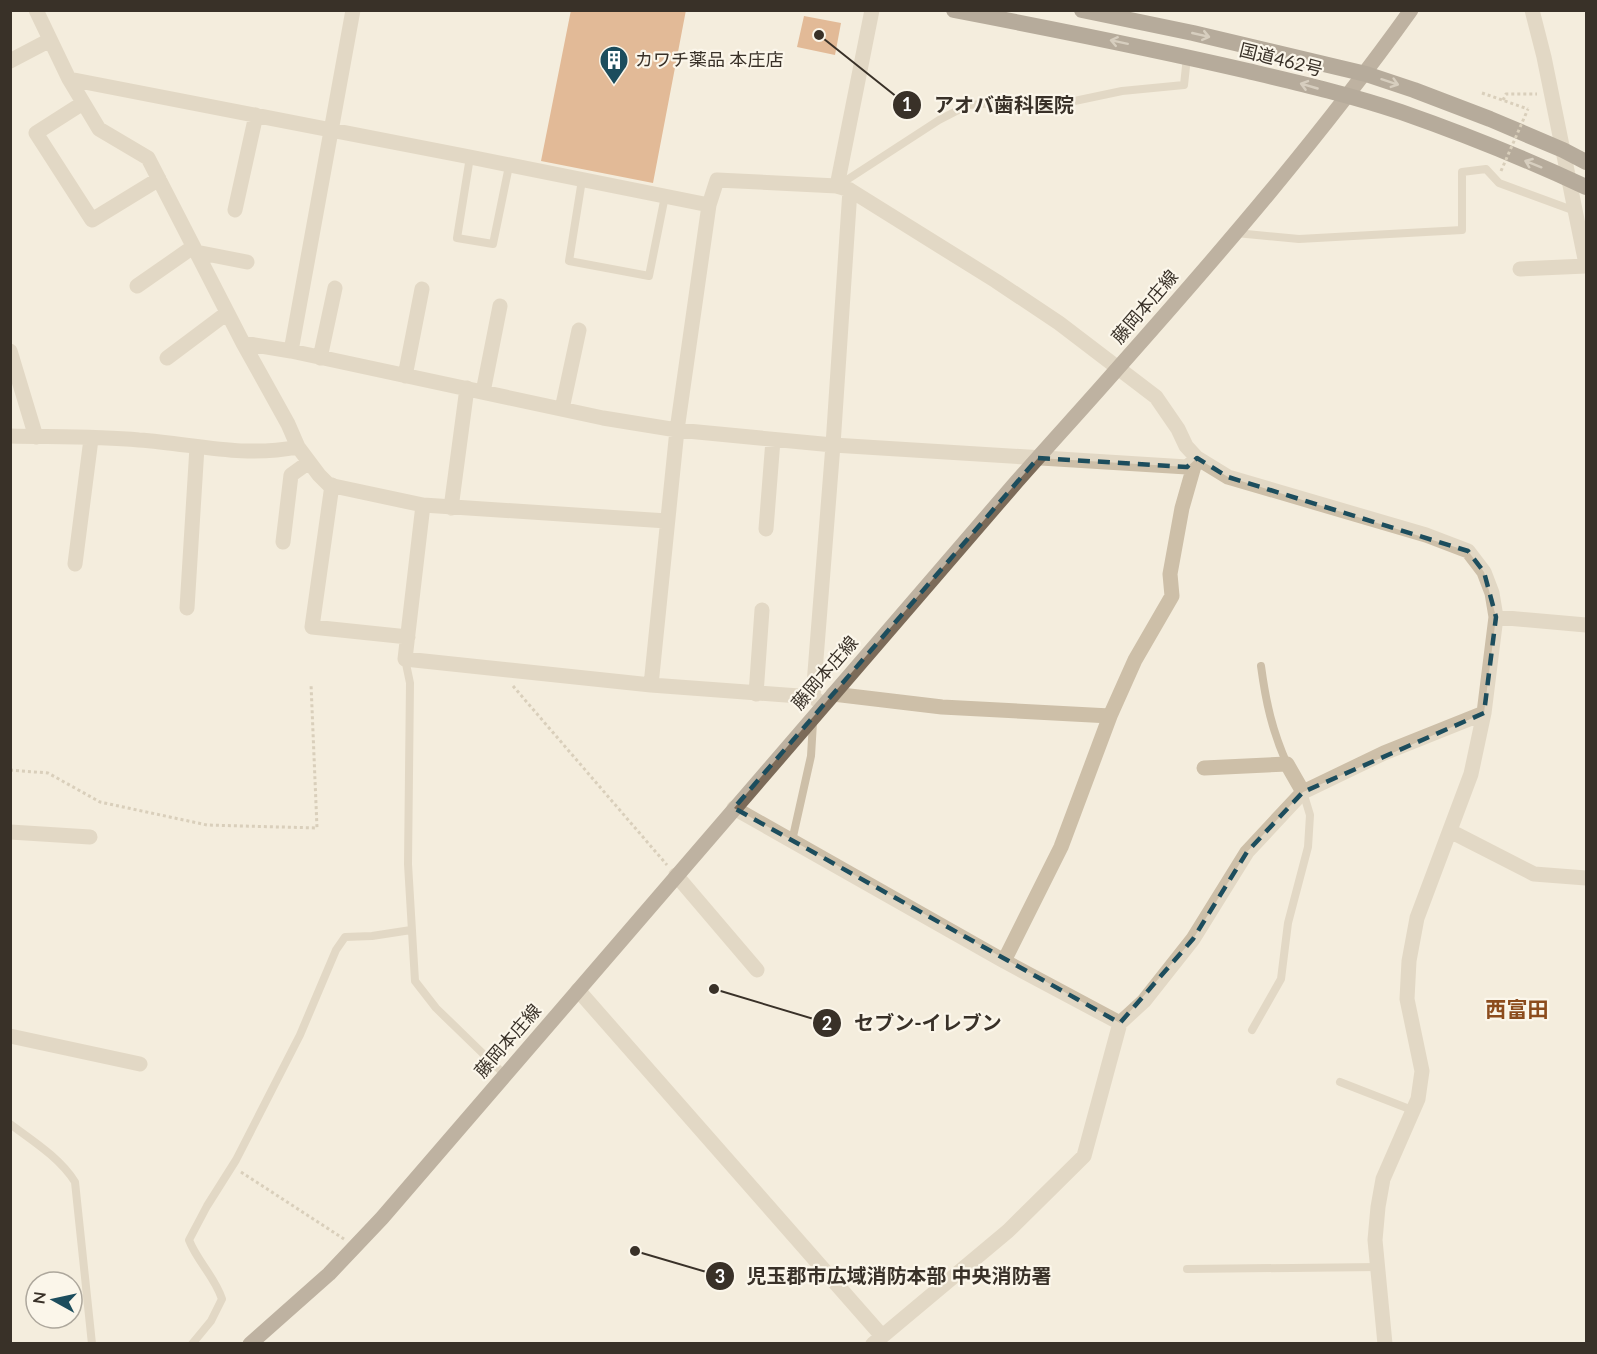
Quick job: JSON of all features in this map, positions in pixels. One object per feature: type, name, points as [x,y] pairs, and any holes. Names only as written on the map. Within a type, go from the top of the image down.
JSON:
[{"type":"highway","name":"国道462号","points":[[954,10],[1113,40],[1348,97],[1400,112],[1587,187]]},
{"type":"highway","name":"国道462号","points":[[1082,10],[1193,33],[1366,74],[1425,94],[1587,162]]},
{"type":"main road","name":"藤岡本庄線","points":[[250,1344],[323,1280],[505,1075],[821,703],[1118,369],[1348,97],[1411,10]]},
{"type":"street","points":[[36,10],[69,79],[99,129],[148,158],[298,447],[319,475],[332,486],[423,505],[451,508],[667,521]]},
{"type":"street","points":[[291,351],[353,10]]},
{"type":"street","points":[[821,703],[843,188],[872,10]]},
{"type":"street","points":[[1520,269],[1587,265],[1544,57],[1532,10]]},
{"type":"street","points":[[10,61],[50,40]]},
{"type":"street","points":[[69,79],[709,206]]},
{"type":"street","points":[[83,103],[36,133],[92,220],[159,179]]},
{"type":"street","points":[[235,210],[256,115]]},
{"type":"street","points":[[651,684],[677,430],[709,206],[717,180],[843,188],[996,281],[1059,323],[1156,398],[1178,429],[1186,446],[1197,458],[1228,477],[1468,550],[1484,572],[1492,593],[1496,617],[1484,713],[1471,774],[1417,918],[1408,961],[1407,999],[1422,1071],[1418,1099],[1383,1179],[1377,1207],[1375,1240],[1385,1344]]},
{"type":"street","points":[[137,286],[194,249],[247,262]]},
{"type":"street","points":[[320,358],[335,288]]},
{"type":"street","points":[[405,376],[422,289]]},
{"type":"street","points":[[483,392],[500,306]]},
{"type":"street","points":[[167,358],[227,313]]},
{"type":"street","points":[[562,409],[579,330]]},
{"type":"street","points":[[243,343],[291,351],[603,418],[677,430],[833,445],[1187,467],[1197,458]]},
{"type":"street","points":[[10,351],[36,437]]},
{"type":"street","points":[[451,508],[467,388]]},
{"type":"street","points":[[10,436],[139,440],[237,452],[273,452],[298,447]]},
{"type":"street","points":[[75,564],[91,439]]},
{"type":"street","points":[[766,529],[773,440]]},
{"type":"street","points":[[187,608],[197,447]]},
{"type":"street","points":[[1004,961],[1062,847],[1110,717],[1135,660],[1172,596],[1170,574],[1182,508],[1197,458]]},
{"type":"street","points":[[283,542],[291,475],[309,462]]},
{"type":"street","points":[[332,486],[312,627],[408,637]]},
{"type":"street","points":[[423,505],[405,659],[756,694],[821,703],[942,706],[1110,717]]},
{"type":"street","points":[[756,694],[762,610]]},
{"type":"street","points":[[1496,617],[1587,625]]},
{"type":"street","points":[[578,990],[878,1340],[1008,1231],[1084,1156],[1120,1023],[1144,1001],[1193,939],[1247,852],[1303,792],[1383,753],[1484,713]]},
{"type":"street","points":[[1204,768],[1287,764],[1303,792]]},
{"type":"street","points":[[734,808],[1004,961],[1120,1023]]},
{"type":"street","points":[[1450,831],[1534,874],[1587,878]]},
{"type":"street","points":[[10,832],[90,837]]},
{"type":"street","points":[[676,875],[757,970]]},
{"type":"street","points":[[10,1036],[140,1064]]},
{"type":"lane","points":[[843,188],[939,120],[968,105],[1030,101],[1065,104],[1122,91],[1184,85],[1187,57]]},
{"type":"lane","points":[[470,157],[457,238],[493,244],[509,166]]},
{"type":"lane","points":[[1234,232],[1299,239],[1462,230],[1462,172],[1486,169],[1499,183],[1575,211]]},
{"type":"lane","points":[[582,180],[569,261],[649,276],[665,196]]},
{"type":"lane","points":[[405,659],[410,683],[408,864],[415,981],[436,1008],[505,1075]]},
{"type":"lane","points":[[1262,666],[1266,704],[1276,741],[1287,764]]},
{"type":"lane","points":[[792,841],[821,703]]},
{"type":"lane","points":[[1252,1030],[1281,979],[1288,923],[1308,847],[1310,816],[1303,792]]},
{"type":"lane","points":[[192,1344],[211,1321],[222,1299],[217,1283],[194,1252],[189,1240],[232,1167],[300,1035],[336,950],[345,938],[411,930]]},
{"type":"lane","points":[[1341,1082],[1412,1110]]},
{"type":"lane","points":[[10,1124],[50,1155],[69,1172],[75,1182],[93,1344]]},
{"type":"lane","points":[[1186,1269],[1378,1267]]},
{"type":"path","points":[[1482,93],[1528,109],[1501,171]]},
{"type":"path","points":[[1502,100],[1506,94],[1537,94]]},
{"type":"path","points":[[498,669],[676,875]]},
{"type":"path","points":[[10,770],[48,773],[100,802],[207,825],[318,828],[310,684]]},
{"type":"path","points":[[232,1167],[355,1246]]},
{"type":"highlighted area","points":[[1038,458],[1187,467],[1197,458],[1228,477],[1468,551],[1484,572],[1496,617],[1484,713],[1303,792],[1247,852],[1193,939],[1120,1023],[734,808]]},
{"type":"building","name":"カワチ薬品 本庄店","points":[[571,10],[686,10],[653,183],[541,161]]},
{"type":"building","points":[[804,16],[841,23],[835,55],[797,47]]},
{"type":"place","name":"アオバ歯科医院","points":[[819,35]]},
{"type":"place","name":"カワチ薬品 本庄店","points":[[614,86]]},
{"type":"place","name":"セブン-イレブン","points":[[714,989]]},
{"type":"place","name":"児玉郡市広域消防本部 中央消防署","points":[[635,1251]]},
{"type":"district","name":"西富田","points":[[1517,1010]]}]
